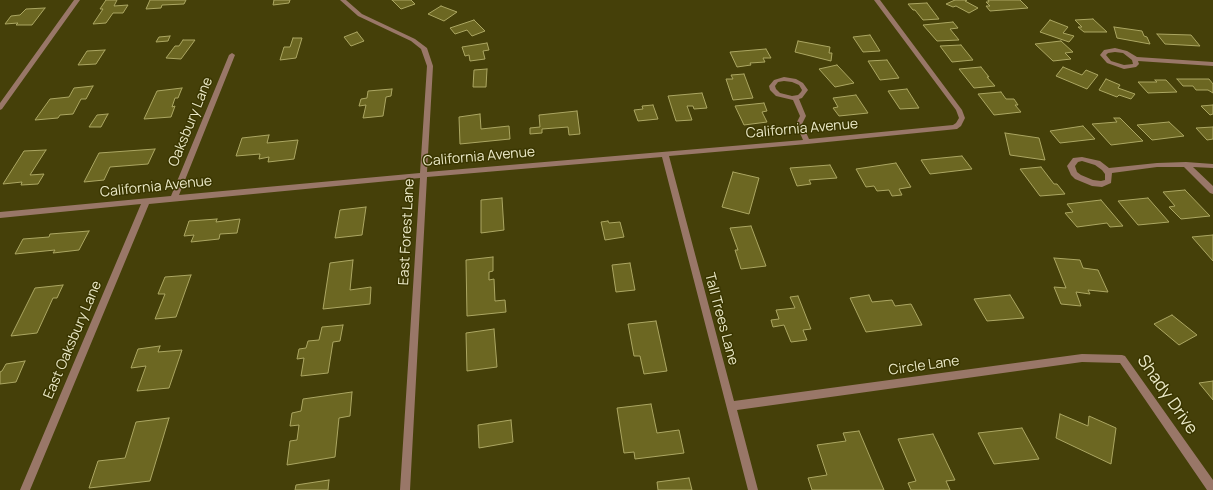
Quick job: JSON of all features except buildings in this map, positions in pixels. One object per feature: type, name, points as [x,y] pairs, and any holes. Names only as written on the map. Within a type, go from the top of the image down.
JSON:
[{"type":"street","points":[[0,108],[78,0]]},
{"type":"street","name":"East Forest Lane","points":[[343,0],[360,15],[413,40],[424,48],[430,66],[405,490]]},
{"type":"street","name":"California Avenue","points":[[0,215],[424,174],[807,142],[955,127],[959,124],[962,118],[959,110],[877,0]]},
{"type":"street","points":[[1135,59],[1136,61],[1134,66],[1124,67],[1109,62],[1103,55],[1106,51],[1115,50],[1125,52],[1135,59],[1213,64]]},
{"type":"street","name":"Oaksbury Lane","points":[[174,198],[232,55]]},
{"type":"street","points":[[784,79],[794,80],[801,84],[805,90],[804,93],[795,98],[786,98],[778,95],[773,90],[774,83],[784,79]]},
{"type":"street","points":[[795,98],[803,116],[799,124],[807,142]]},
{"type":"street","name":"Tall Trees Lane","points":[[665,154],[754,490]]},
{"type":"street","points":[[1107,171],[1110,177],[1106,182],[1092,183],[1078,177],[1074,173],[1071,166],[1076,160],[1089,160],[1097,163],[1107,171],[1186,164],[1213,166]]},
{"type":"street","points":[[1186,164],[1213,191]]},
{"type":"street","name":"East Oaksbury Lane","points":[[25,490],[146,202]]},
{"type":"street","name":"Circle Lane","points":[[731,406],[1082,358],[1122,359]]},
{"type":"street","name":"Shady Drive","points":[[1122,359],[1213,489]]}]
